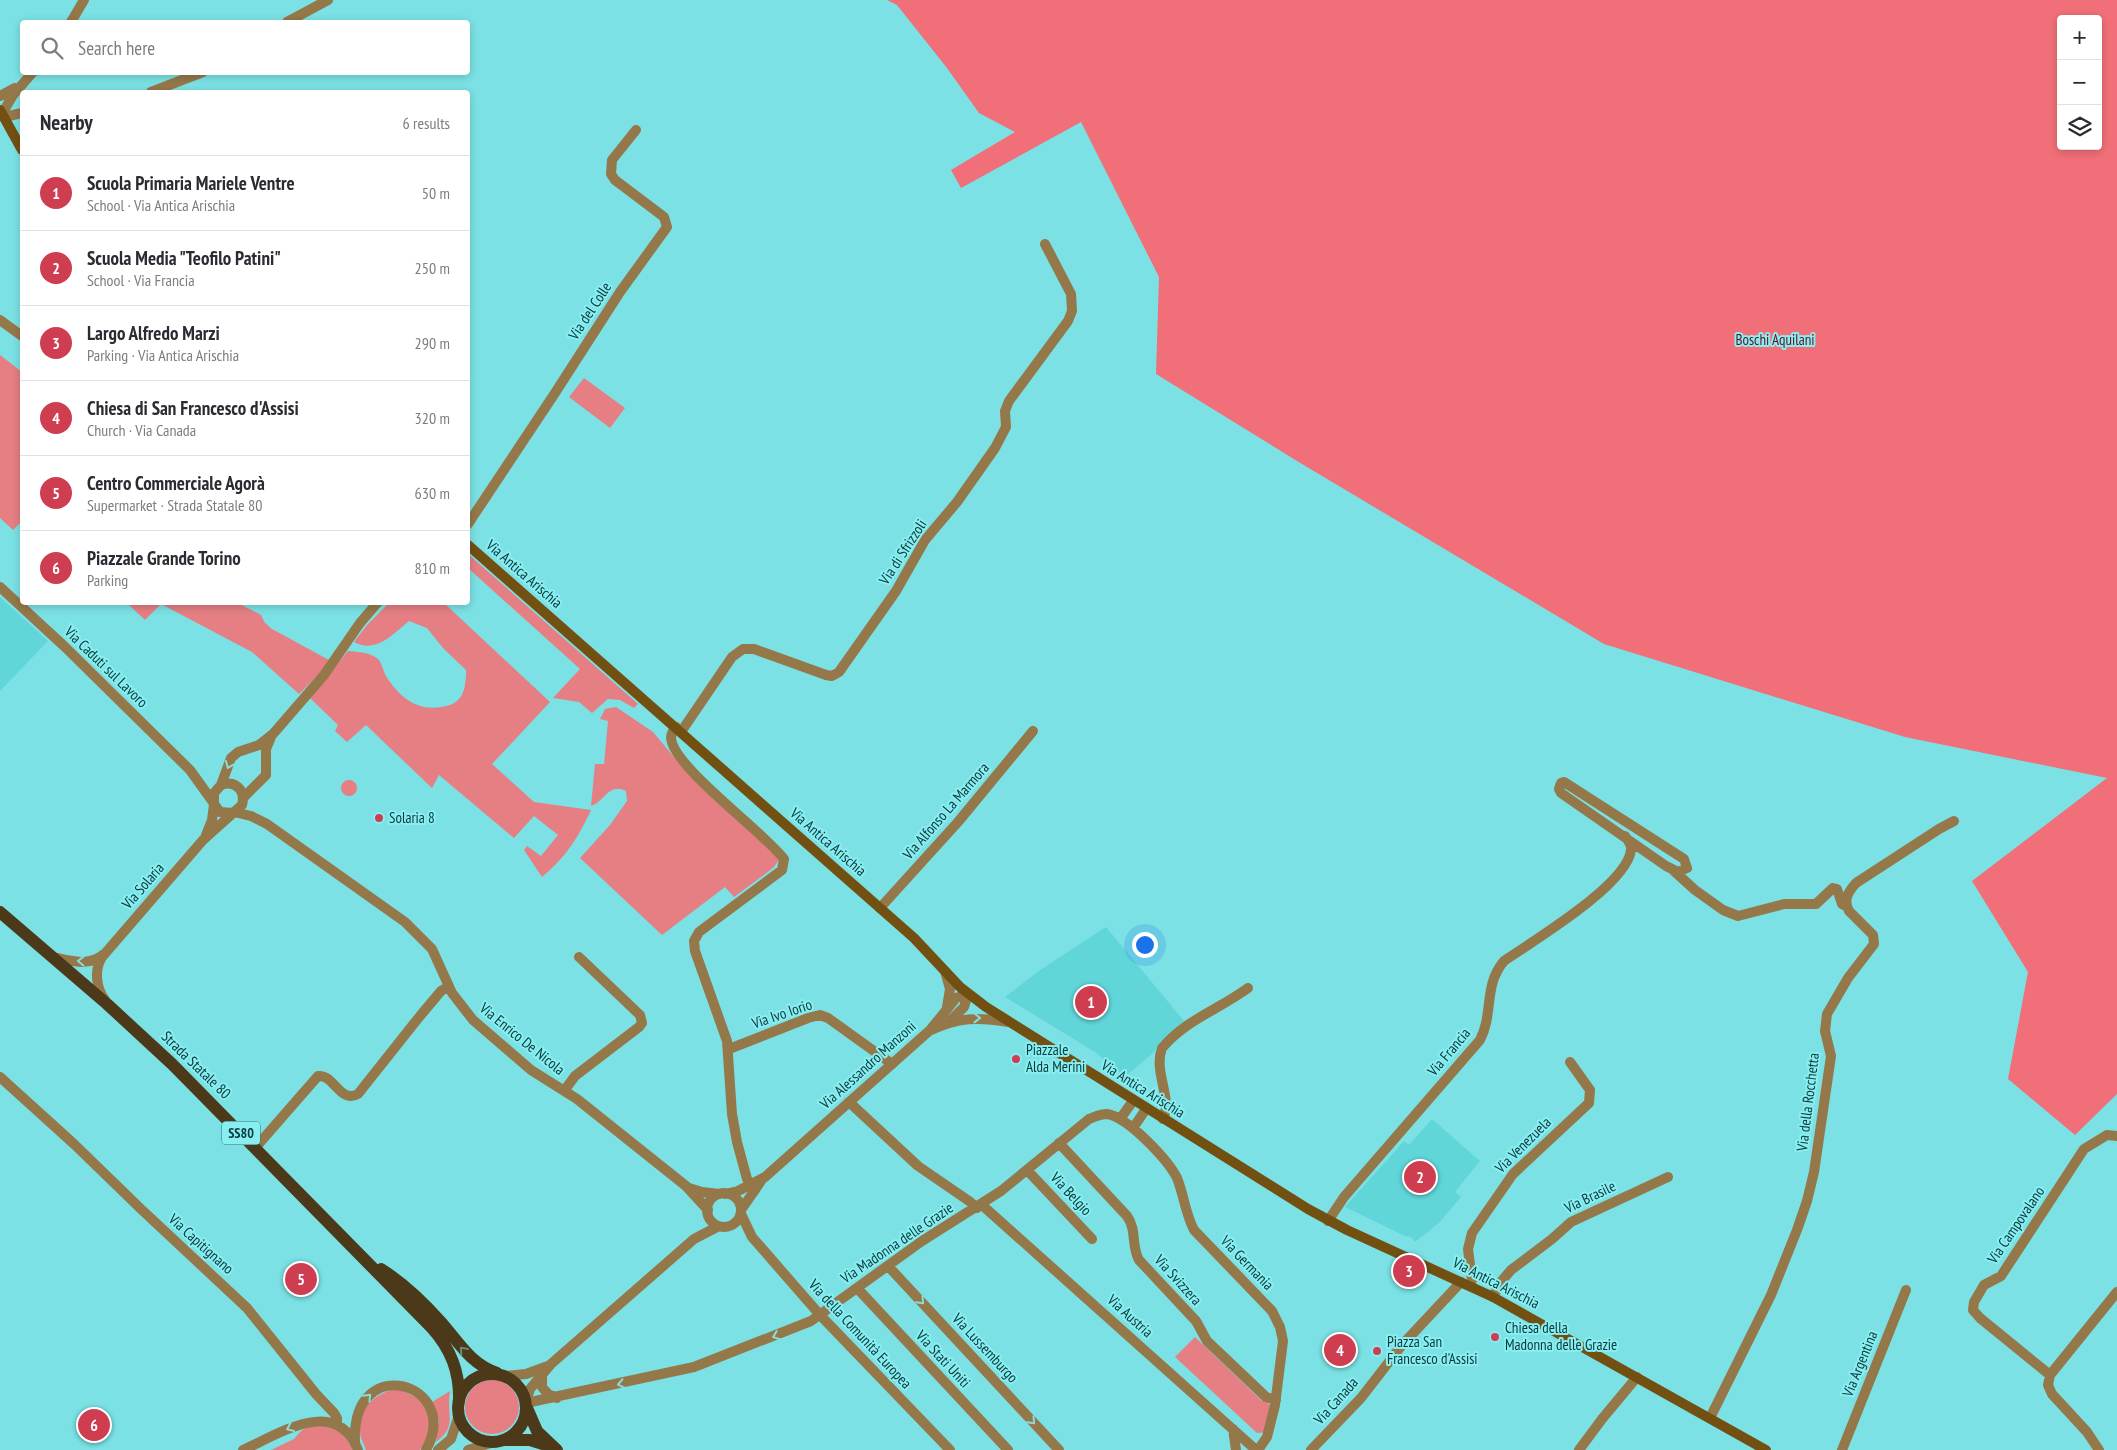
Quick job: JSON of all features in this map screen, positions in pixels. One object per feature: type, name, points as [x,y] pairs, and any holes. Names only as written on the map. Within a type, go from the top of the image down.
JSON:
[{"type":"main road","points":[[2,112],[20,146]]},
{"type":"main road","name":"Via Antica Arischia","points":[[470,547],[914,938],[968,994],[1163,1120],[1328,1220],[1493,1297],[1766,1450]]},
{"type":"main road","name":"Strada Statale 80","points":[[0,912],[107,1004],[172,1064],[431,1327],[447,1346],[454,1360],[458,1376],[459,1402]]},
{"type":"main road","name":"Strada Statale 80","points":[[359,1252],[398,1280],[418,1298],[478,1364],[505,1376]]},
{"type":"main road","points":[[459,1402],[465,1388],[476,1378],[488,1374],[505,1376]]},
{"type":"main road","name":"SS80","points":[[505,1376],[519,1386],[535,1428],[556,1450]]},
{"type":"main road","name":"SS80","points":[[459,1402],[459,1415],[464,1426],[471,1434],[483,1440],[535,1441],[556,1450]]},
{"type":"main road","points":[[499,1441],[513,1435],[521,1427],[526,1415],[526,1403]]},
{"type":"street","points":[[72,20],[84,0]]},
{"type":"street","points":[[291,20],[328,0]]},
{"type":"street","points":[[20,113],[2,112],[4,97],[21,85],[30,75]]},
{"type":"street","points":[[156,90],[195,75]]},
{"type":"street","name":"Via del Colle","points":[[470,521],[620,292],[667,227],[664,217],[615,180],[611,174],[612,160],[636,130]]},
{"type":"street","name":"Via di Sfrizzoli","points":[[678,729],[732,657],[743,649],[759,650],[826,675],[836,675],[840,672],[896,591],[925,540],[958,502],[995,448],[1006,427],[1005,411],[1009,401],[1068,321],[1072,311],[1071,294],[1045,244]]},
{"type":"street","points":[[0,320],[20,335]]},
{"type":"street","name":"Via Caduti sul Lavoro","points":[[0,587],[64,646],[190,770],[214,803]]},
{"type":"street","points":[[273,734],[267,745],[267,764],[264,778],[233,813],[220,812],[214,803],[214,793],[220,785],[231,758],[238,752],[252,748],[273,734],[306,698],[360,623],[375,605]]},
{"type":"street","points":[[678,729],[672,733],[672,740],[681,756],[704,782],[773,846],[784,859],[782,870],[699,932],[694,941],[695,951],[729,1049],[732,1114],[737,1142],[753,1187],[722,1194],[711,1200],[694,1239]]},
{"type":"street","name":"Via Alfonso La Marmora","points":[[880,908],[958,822],[1033,731]]},
{"type":"street","points":[[252,748],[261,755],[267,764]]},
{"type":"street","name":"Via Caduti sul Lavoro","points":[[190,770],[208,782],[220,785]]},
{"type":"street","points":[[1695,890],[1689,879],[1684,858],[1567,782],[1561,783],[1558,789],[1561,793],[1674,870],[1695,890],[1723,910],[1738,916],[1784,904],[1816,904],[1833,888],[1838,891],[1842,904],[1846,906]]},
{"type":"street","points":[[220,785],[230,783],[235,785],[241,790],[244,799]]},
{"type":"street","name":"Via Enrico De Nicola","points":[[244,799],[250,809],[267,824],[410,926],[435,954],[457,1002],[473,1020],[541,1077],[584,1104],[686,1186],[708,1210]]},
{"type":"street","name":"Via Solaria","points":[[203,840],[211,825],[214,803]]},
{"type":"street","name":"Via Enrico De Nicola","points":[[233,813],[251,816],[267,824]]},
{"type":"street","name":"Via Solaria","points":[[53,957],[86,962],[100,958],[203,840],[233,813]]},
{"type":"street","points":[[1846,906],[1847,894],[1856,884],[1954,821]]},
{"type":"street","name":"Via Francia","points":[[1328,1220],[1344,1197],[1480,1040],[1488,1022],[1490,987],[1494,976],[1504,961],[1589,902],[1613,880],[1623,867],[1631,851],[1630,843],[1625,836]]},
{"type":"street","name":"Via Francia","points":[[1623,867],[1639,858],[1656,859]]},
{"type":"street","points":[[1674,870],[1681,872],[1687,868]]},
{"type":"street","name":"Via della Rocchetta","points":[[1710,1418],[1771,1295],[1797,1230],[1814,1172],[1831,1056],[1825,1031],[1827,1014],[1848,978],[1874,944],[1873,935],[1846,906]]},
{"type":"street","name":"Via Solaria","points":[[106,952],[98,965],[97,976],[99,988],[107,1004]]},
{"type":"street","points":[[564,1091],[574,1076],[642,1023],[640,1015],[579,957]]},
{"type":"street","points":[[944,1013],[950,989],[945,971]]},
{"type":"street","points":[[256,1148],[318,1076],[326,1077],[346,1095],[355,1096],[358,1094],[420,1016],[441,992],[449,986]]},
{"type":"street","points":[[1163,1120],[1166,1107],[1159,1069],[1162,1048],[1191,1021],[1223,1006],[1248,988]]},
{"type":"street","points":[[929,1031],[956,998],[968,994]]},
{"type":"street","points":[[946,1024],[960,1013],[968,994]]},
{"type":"street","name":"Via Ivo Iorio","points":[[729,1049],[820,1015],[828,1018],[892,1064]]},
{"type":"street","name":"Via Alessandro Manzoni","points":[[741,1212],[753,1187],[929,1031],[958,1020],[979,1018],[1009,1022]]},
{"type":"street","name":"Via Venezuela","points":[[1466,1284],[1472,1280],[1469,1241],[1481,1219],[1513,1174],[1589,1103],[1590,1090],[1570,1062]]},
{"type":"street","name":"Via Capitignano","points":[[0,1077],[74,1144],[247,1308],[316,1394],[334,1413],[337,1418],[337,1425],[348,1434],[356,1446]]},
{"type":"street","points":[[1120,1119],[1133,1101]]},
{"type":"street","name":"Via Austria","points":[[849,1102],[918,1166],[979,1206],[1257,1450]]},
{"type":"street","points":[[1133,1128],[1146,1109]]},
{"type":"street","name":"Via Madonna delle Grazie","points":[[526,1403],[557,1398],[694,1367],[803,1325],[820,1315],[938,1230],[979,1206],[1027,1170],[1076,1128],[1096,1116],[1105,1114],[1120,1119]]},
{"type":"street","name":"Via Germania","points":[[1120,1119],[1133,1128],[1174,1172],[1194,1230],[1277,1318],[1283,1341],[1276,1400],[1267,1437],[1257,1450]]},
{"type":"street","name":"Via Campovalano","points":[[2050,1375],[1980,1318],[1975,1313],[1973,1306],[1984,1285],[2001,1276],[2084,1150],[2107,1135],[2117,1136]]},
{"type":"street","name":"Via Svizzera","points":[[1060,1143],[1127,1216],[1132,1225],[1135,1253],[1139,1260],[1196,1322],[1207,1341],[1266,1397],[1276,1400]]},
{"type":"street","name":"Via Belgio","points":[[1027,1170],[1092,1238]]},
{"type":"street","name":"Via Brasile","points":[[1493,1297],[1500,1283],[1512,1270],[1571,1222],[1668,1177]]},
{"type":"street","name":"Via Enrico De Nicola","points":[[686,1186],[702,1192],[722,1194]]},
{"type":"street","points":[[526,1403],[528,1391],[551,1364],[694,1239],[723,1226],[736,1223],[741,1212],[736,1199],[722,1194]]},
{"type":"street","points":[[708,1210],[712,1221],[723,1226]]},
{"type":"street","name":"Via della Comunità Europea","points":[[741,1212],[752,1237],[820,1315],[950,1450]]},
{"type":"street","name":"Via della Comunità Europea","points":[[723,1226],[752,1237]]},
{"type":"street","name":"Via Lussemburgo","points":[[888,1266],[1059,1450]]},
{"type":"street","name":"Via Canada","points":[[1311,1450],[1361,1398],[1402,1345],[1466,1284]]},
{"type":"street","name":"Via Stati Uniti","points":[[857,1288],[1008,1450]]},
{"type":"street","name":"Via Argentina","points":[[1842,1450],[1906,1290]]},
{"type":"street","points":[[2099,1450],[2087,1432],[2049,1390],[2050,1375],[2117,1292]]},
{"type":"street","points":[[505,1376],[531,1373],[551,1364]]},
{"type":"street","points":[[542,1374],[542,1387],[548,1394],[557,1398]]},
{"type":"street","points":[[1579,1450],[1602,1419],[1638,1377]]},
{"type":"street","points":[[356,1446],[356,1419],[366,1397],[380,1388],[398,1385],[415,1391],[422,1396],[431,1410],[432,1434],[426,1450]]},
{"type":"street","points":[[438,1450],[450,1439],[459,1415]]},
{"type":"street","points":[[243,1450],[303,1423],[319,1420],[337,1425]]},
{"type":"street","points":[[1232,1428],[1236,1450]]},
{"type":"street","points":[[468,1450],[499,1441]]},
{"type":"shaded area","points":[[0,355],[20,370],[20,523],[13,530],[0,518]]},
{"type":"shaded area","points":[[584,378],[625,408],[610,428],[569,397]]},
{"type":"shaded area","points":[[470,556],[638,704],[634,708],[620,700],[608,699],[592,713],[579,702],[553,698],[580,669],[470,570]]},
{"type":"shaded area","points":[[0,597],[48,641],[0,691]]},
{"type":"shaded area","points":[[129,605],[160,605],[145,620]]},
{"type":"shaded area","points":[[163,605],[242,605],[261,615],[265,623],[272,629],[329,660],[322,671],[299,694],[252,652]]},
{"type":"shaded area","points":[[387,605],[446,605],[550,702],[492,764],[534,802],[591,810],[571,846],[542,877],[524,850],[527,846],[541,856],[558,835],[534,816],[514,838],[439,775],[432,788],[366,725],[347,742],[335,731],[338,725],[310,698],[348,651],[368,654],[378,659],[392,685],[413,703],[430,708],[450,705],[459,699],[464,690],[466,670],[443,648],[427,628],[409,621],[390,637],[377,644],[370,646],[354,642],[367,625]]},
{"type":"shaded area","points":[[616,707],[653,732],[679,763],[775,853],[779,860],[773,868],[734,897],[725,887],[662,935],[580,858],[610,825],[627,801],[626,791],[615,789],[591,806],[595,764],[604,764],[608,721],[600,719],[605,709]]},
{"type":"shaded area","points":[[349,780],[355,782],[357,788],[355,794],[349,796],[343,794],[341,788],[343,782]]},
{"type":"shaded area","points":[[1106,927],[1184,1021],[1160,1042],[1154,1052],[1125,1077],[1095,1052],[1005,997],[1040,970]]},
{"type":"shaded area","points":[[1432,1119],[1480,1161],[1455,1192],[1461,1197],[1440,1222],[1415,1242],[1411,1237],[1405,1236],[1345,1207],[1404,1141],[1409,1145]]},
{"type":"shaded area","points":[[1195,1337],[1262,1401],[1264,1399],[1272,1407],[1268,1432],[1257,1433],[1175,1357]]},
{"type":"shaded area","points":[[492,1380],[502,1382],[511,1388],[517,1397],[519,1407],[517,1417],[511,1426],[502,1432],[492,1434],[482,1432],[473,1426],[467,1417],[465,1407],[467,1397],[473,1388],[482,1382]]},
{"type":"shaded area","points":[[397,1388],[419,1399],[427,1410],[430,1424],[424,1445],[420,1450],[366,1450],[360,1432],[360,1423],[365,1409],[375,1398]]},
{"type":"shaded area","points":[[450,1391],[449,1425],[447,1431],[436,1442],[439,1421],[432,1402]]},
{"type":"shaded area","points":[[324,1426],[342,1434],[353,1450],[271,1450],[294,1439],[307,1427]]},
{"type":"green space","name":"Boschi Aquilani","points":[[887,0],[2117,0],[2117,1094],[2075,1135],[2008,1079],[2028,972],[1972,881],[2107,778],[1905,737],[1604,644],[1297,461],[1156,374],[1159,277],[1081,122],[961,188],[951,170],[1015,132],[979,113],[947,68],[897,5]]},
{"type":"place","name":"Solaria 8","points":[[379,818]]},
{"type":"place","name":"Scuola Primaria Mariele Ventre","points":[[1091,1002]]},
{"type":"place","name":"Piazzale Alda Merini","points":[[1016,1059]]},
{"type":"place","name":"Scuola Media \"Teofilo Patini\"","points":[[1420,1177]]},
{"type":"place","name":"Largo Alfredo Marzi","points":[[1409,1271]]},
{"type":"place","name":"Centro Commerciale Agorà","points":[[301,1279]]},
{"type":"place","name":"Chiesa della Madonna delle Grazie","points":[[1495,1337]]},
{"type":"place","name":"Chiesa di San Francesco d'Assisi","points":[[1340,1350]]},
{"type":"place","name":"Piazza San Francesco d'Assisi","points":[[1377,1351]]},
{"type":"place","name":"Piazzale Grande Torino","points":[[94,1425]]}]
